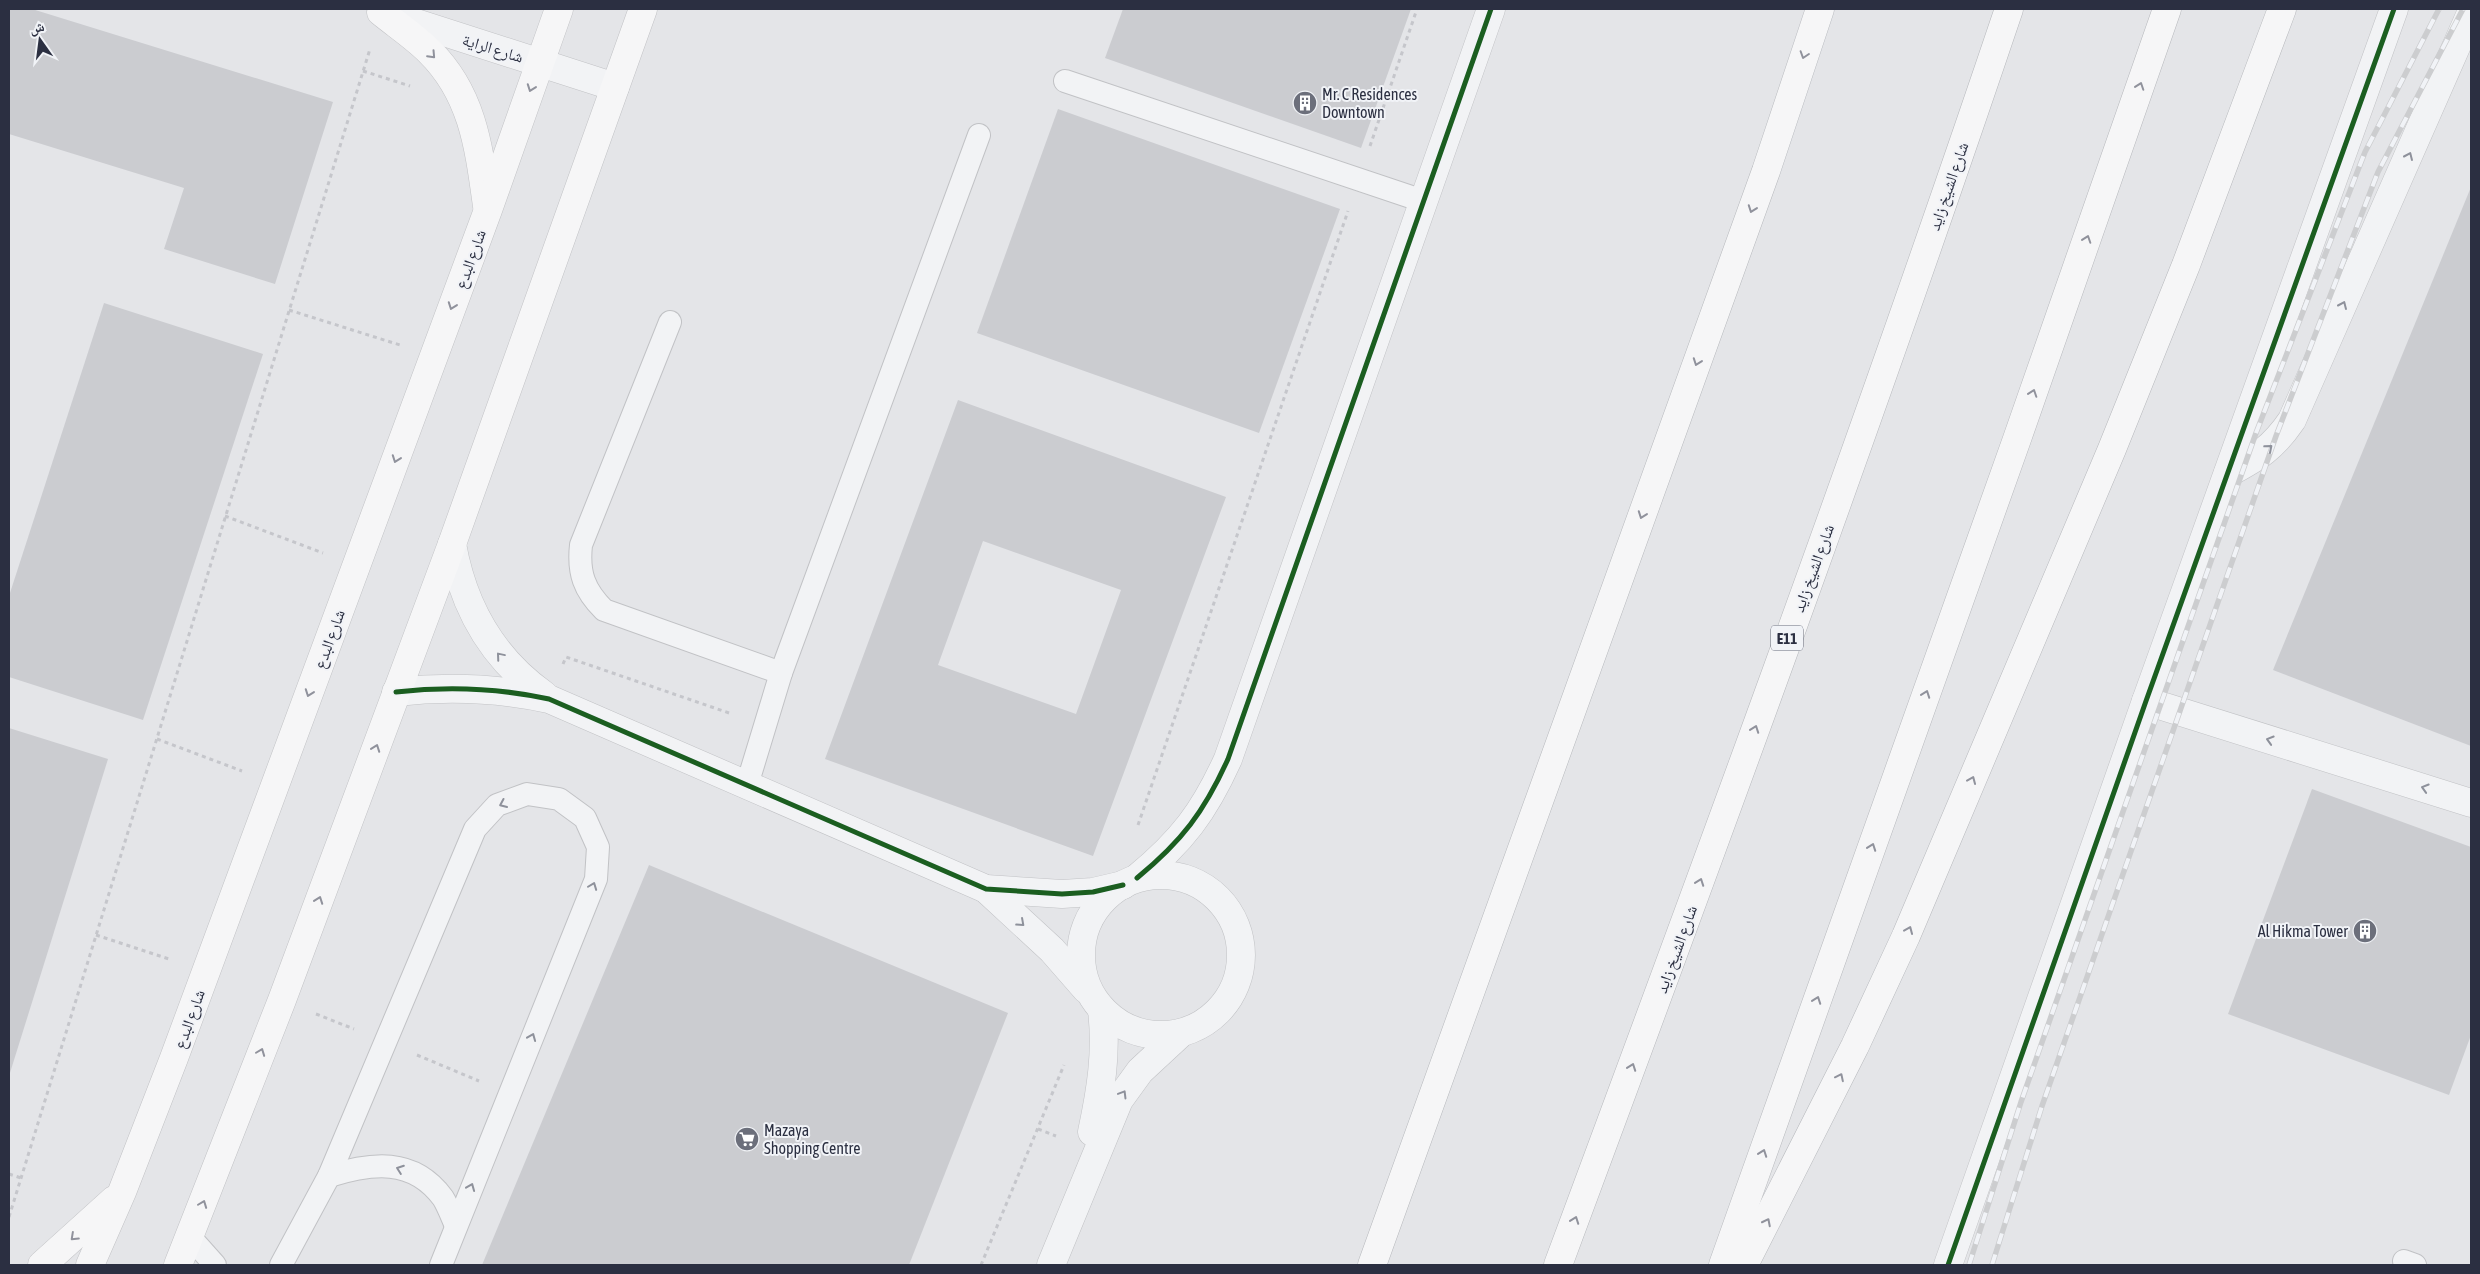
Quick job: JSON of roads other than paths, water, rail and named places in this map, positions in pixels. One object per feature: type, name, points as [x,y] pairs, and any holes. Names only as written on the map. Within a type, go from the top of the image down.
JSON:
[{"type":"main road","name":"شارع البدع","points":[[90,1265],[122,1192],[206,971],[488,210],[559,9]]},
{"type":"main road","points":[[178,1265],[452,544],[643,9]]},
{"type":"main road","points":[[1372,1265],[1766,171],[1820,9]]},
{"type":"main road","name":"شارع الشيخ زايد","points":[[1558,1265],[1714,846],[1955,167],[2009,9]]},
{"type":"main road","points":[[1723,1265],[2011,458],[2166,9]]},
{"type":"main road","points":[[1744,1265],[1855,1046],[1906,936],[2116,440],[2186,265],[2282,9]]},
{"type":"main road","points":[[376,10],[429,51],[449,74],[465,103],[475,128],[488,210]]},
{"type":"main road","points":[[42,1265],[122,1192]]},
{"type":"street","points":[[1083,1188],[1085,1163],[1103,1073],[1105,1052],[1095,1001],[1082,972],[1080,951],[1084,931],[1093,912],[1106,896],[1130,882],[1167,854],[1192,826],[1212,794],[1228,759],[1491,9]]},
{"type":"street","points":[[1948,1265],[2146,701],[2394,9]]},
{"type":"street","name":"شارع الراية","points":[[376,10],[615,87]]},
{"type":"street","points":[[2228,473],[2259,457],[2277,441],[2292,420],[2471,12]]},
{"type":"street","points":[[452,544],[456,571],[465,597],[490,644],[514,671],[549,699]]},
{"type":"street","points":[[396,692],[435,688],[473,688],[512,691],[549,699],[747,785],[986,889],[1052,950],[1095,1001],[1118,1023],[1138,1032],[1159,1035],[1181,1033]]},
{"type":"street","points":[[2146,701],[2471,803]]},
{"type":"street","points":[[986,889],[1062,894],[1093,892],[1159,875],[1173,877],[1200,885],[1217,897],[1230,914],[1238,934],[1242,954],[1239,975],[1231,995],[1218,1012],[1207,1021],[1181,1033],[1152,1058],[1128,1085],[1111,1115],[1051,1265]]},
{"type":"lane","points":[[1065,81],[1423,201]]},
{"type":"lane","points":[[747,785],[781,673],[979,135]]},
{"type":"lane","points":[[670,322],[581,545],[579,563],[582,581],[590,597],[604,610],[781,673]]},
{"type":"lane","points":[[281,1265],[329,1176],[475,829],[497,805],[527,794],[559,799],[585,818],[598,847],[596,879],[441,1265]]},
{"type":"lane","points":[[329,1176],[361,1166],[392,1166],[421,1176],[443,1198],[456,1226]]},
{"type":"lane","points":[[190,1237],[215,1265]]},
{"type":"railway","points":[[1969,1265],[2021,1102],[2256,433],[2365,152],[2439,9]]},
{"type":"railway","points":[[1992,1265],[2042,1106],[2276,436],[2378,172],[2463,9]]},
{"type":"place","name":"Mr. C Residences Downtown","points":[[1305,103]]},
{"type":"place","name":"Al Hikma Tower","points":[[2365,931]]},
{"type":"place","name":"Mazaya Shopping Centre","points":[[747,1139]]}]
